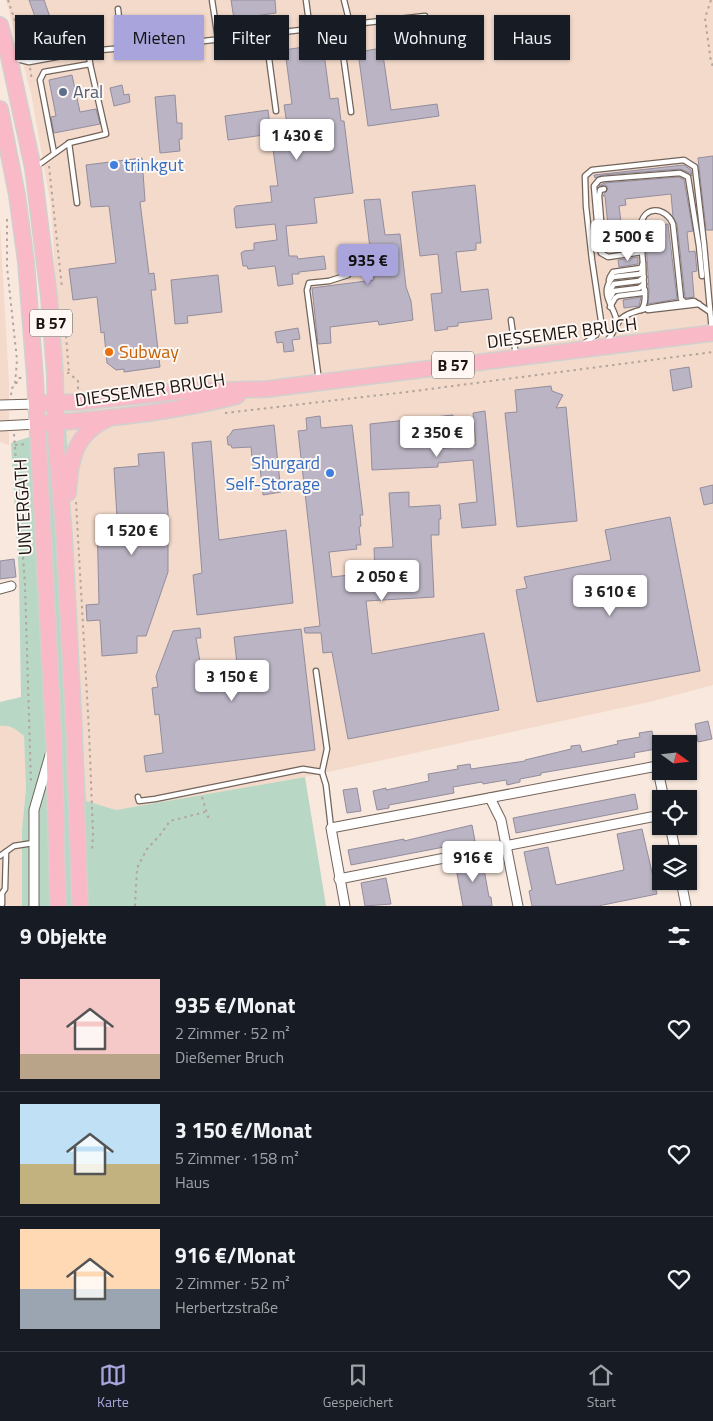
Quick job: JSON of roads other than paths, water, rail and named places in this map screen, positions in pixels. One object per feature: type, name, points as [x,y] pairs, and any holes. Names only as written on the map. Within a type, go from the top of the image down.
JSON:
[{"type":"main road","name":"UNTERGATH","points":[[0,25],[4,53],[33,168],[49,297],[55,375],[56,442],[64,534],[80,906]]},
{"type":"main road","name":"UNTERGATH","points":[[0,110],[17,195],[26,262],[38,424],[54,743],[58,906]]},
{"type":"main road","name":"DIESSEMER BRUCH","points":[[36,404],[174,392],[267,389],[712,333]]},
{"type":"main road","name":"DIESSEMER BRUCH","points":[[38,424],[109,418],[203,405],[267,389]]},
{"type":"main road","name":"UNTERGATH","points":[[64,534],[69,474],[71,460],[76,447],[94,426],[109,418]]},
{"type":"street","points":[[0,405],[36,404]]},
{"type":"street","points":[[0,426],[38,424]]},
{"type":"street","points":[[0,589],[11,586]]},
{"type":"street","points":[[34,906],[34,810],[54,743]]},
{"type":"street","points":[[345,906],[331,828],[657,766],[662,790]]},
{"type":"street","points":[[490,798],[500,820],[518,906]]},
{"type":"street","points":[[339,879],[652,816]]},
{"type":"street","points":[[683,890],[686,906]]},
{"type":"lane","points":[[212,0],[214,15]]},
{"type":"lane","points":[[306,0],[308,15]]},
{"type":"lane","points":[[344,0],[348,15]]},
{"type":"lane","points":[[118,9],[119,15]]},
{"type":"lane","points":[[23,60],[29,62],[40,60]]},
{"type":"lane","points":[[33,168],[69,143],[106,134],[90,60]]},
{"type":"lane","points":[[269,60],[276,111]]},
{"type":"lane","points":[[344,60],[351,112]]},
{"type":"lane","points":[[54,153],[40,80],[44,72],[90,64]]},
{"type":"lane","points":[[69,143],[77,203]]},
{"type":"lane","points":[[574,350],[596,335],[601,321],[586,206],[585,176],[592,170],[684,160],[695,167],[712,333]]},
{"type":"lane","points":[[642,252],[608,257],[601,253],[594,186],[603,179],[680,173],[690,180],[702,276]]},
{"type":"lane","points":[[601,253],[603,245],[599,196],[600,190],[604,189]]},
{"type":"lane","points":[[641,310],[646,299],[641,222],[648,212],[664,212],[670,217],[673,224],[681,299],[686,302]]},
{"type":"lane","points":[[320,382],[307,290],[309,283],[329,281],[348,275],[354,259]]},
{"type":"lane","points":[[609,282],[613,272],[641,268],[643,263]]},
{"type":"lane","points":[[601,347],[614,334],[617,317],[610,307],[606,287],[613,277],[640,274],[643,270]]},
{"type":"lane","points":[[608,294],[614,284],[639,281],[644,277]]},
{"type":"lane","points":[[608,300],[614,291],[645,286]]},
{"type":"lane","points":[[610,307],[617,297],[642,294],[645,286]]},
{"type":"lane","points":[[616,325],[623,317],[641,310],[686,302],[694,301],[710,312]]},
{"type":"lane","points":[[641,310],[656,310],[699,304]]},
{"type":"lane","points":[[511,320],[516,357]]},
{"type":"lane","points":[[316,671],[327,749],[322,772],[326,786],[331,828]]},
{"type":"lane","points":[[138,797],[139,801],[303,769],[322,772]]},
{"type":"lane","points":[[0,856],[14,846],[33,843]]},
{"type":"lane","points":[[2,904],[2,893],[5,889],[6,852]]},
{"type":"place","name":"Aral","points":[[63,92]]},
{"type":"place","name":"trinkgut","points":[[114,165]]},
{"type":"place","name":"Subway","points":[[109,352]]},
{"type":"place","name":"Shurgard Self-Storage","points":[[330,473]]}]
